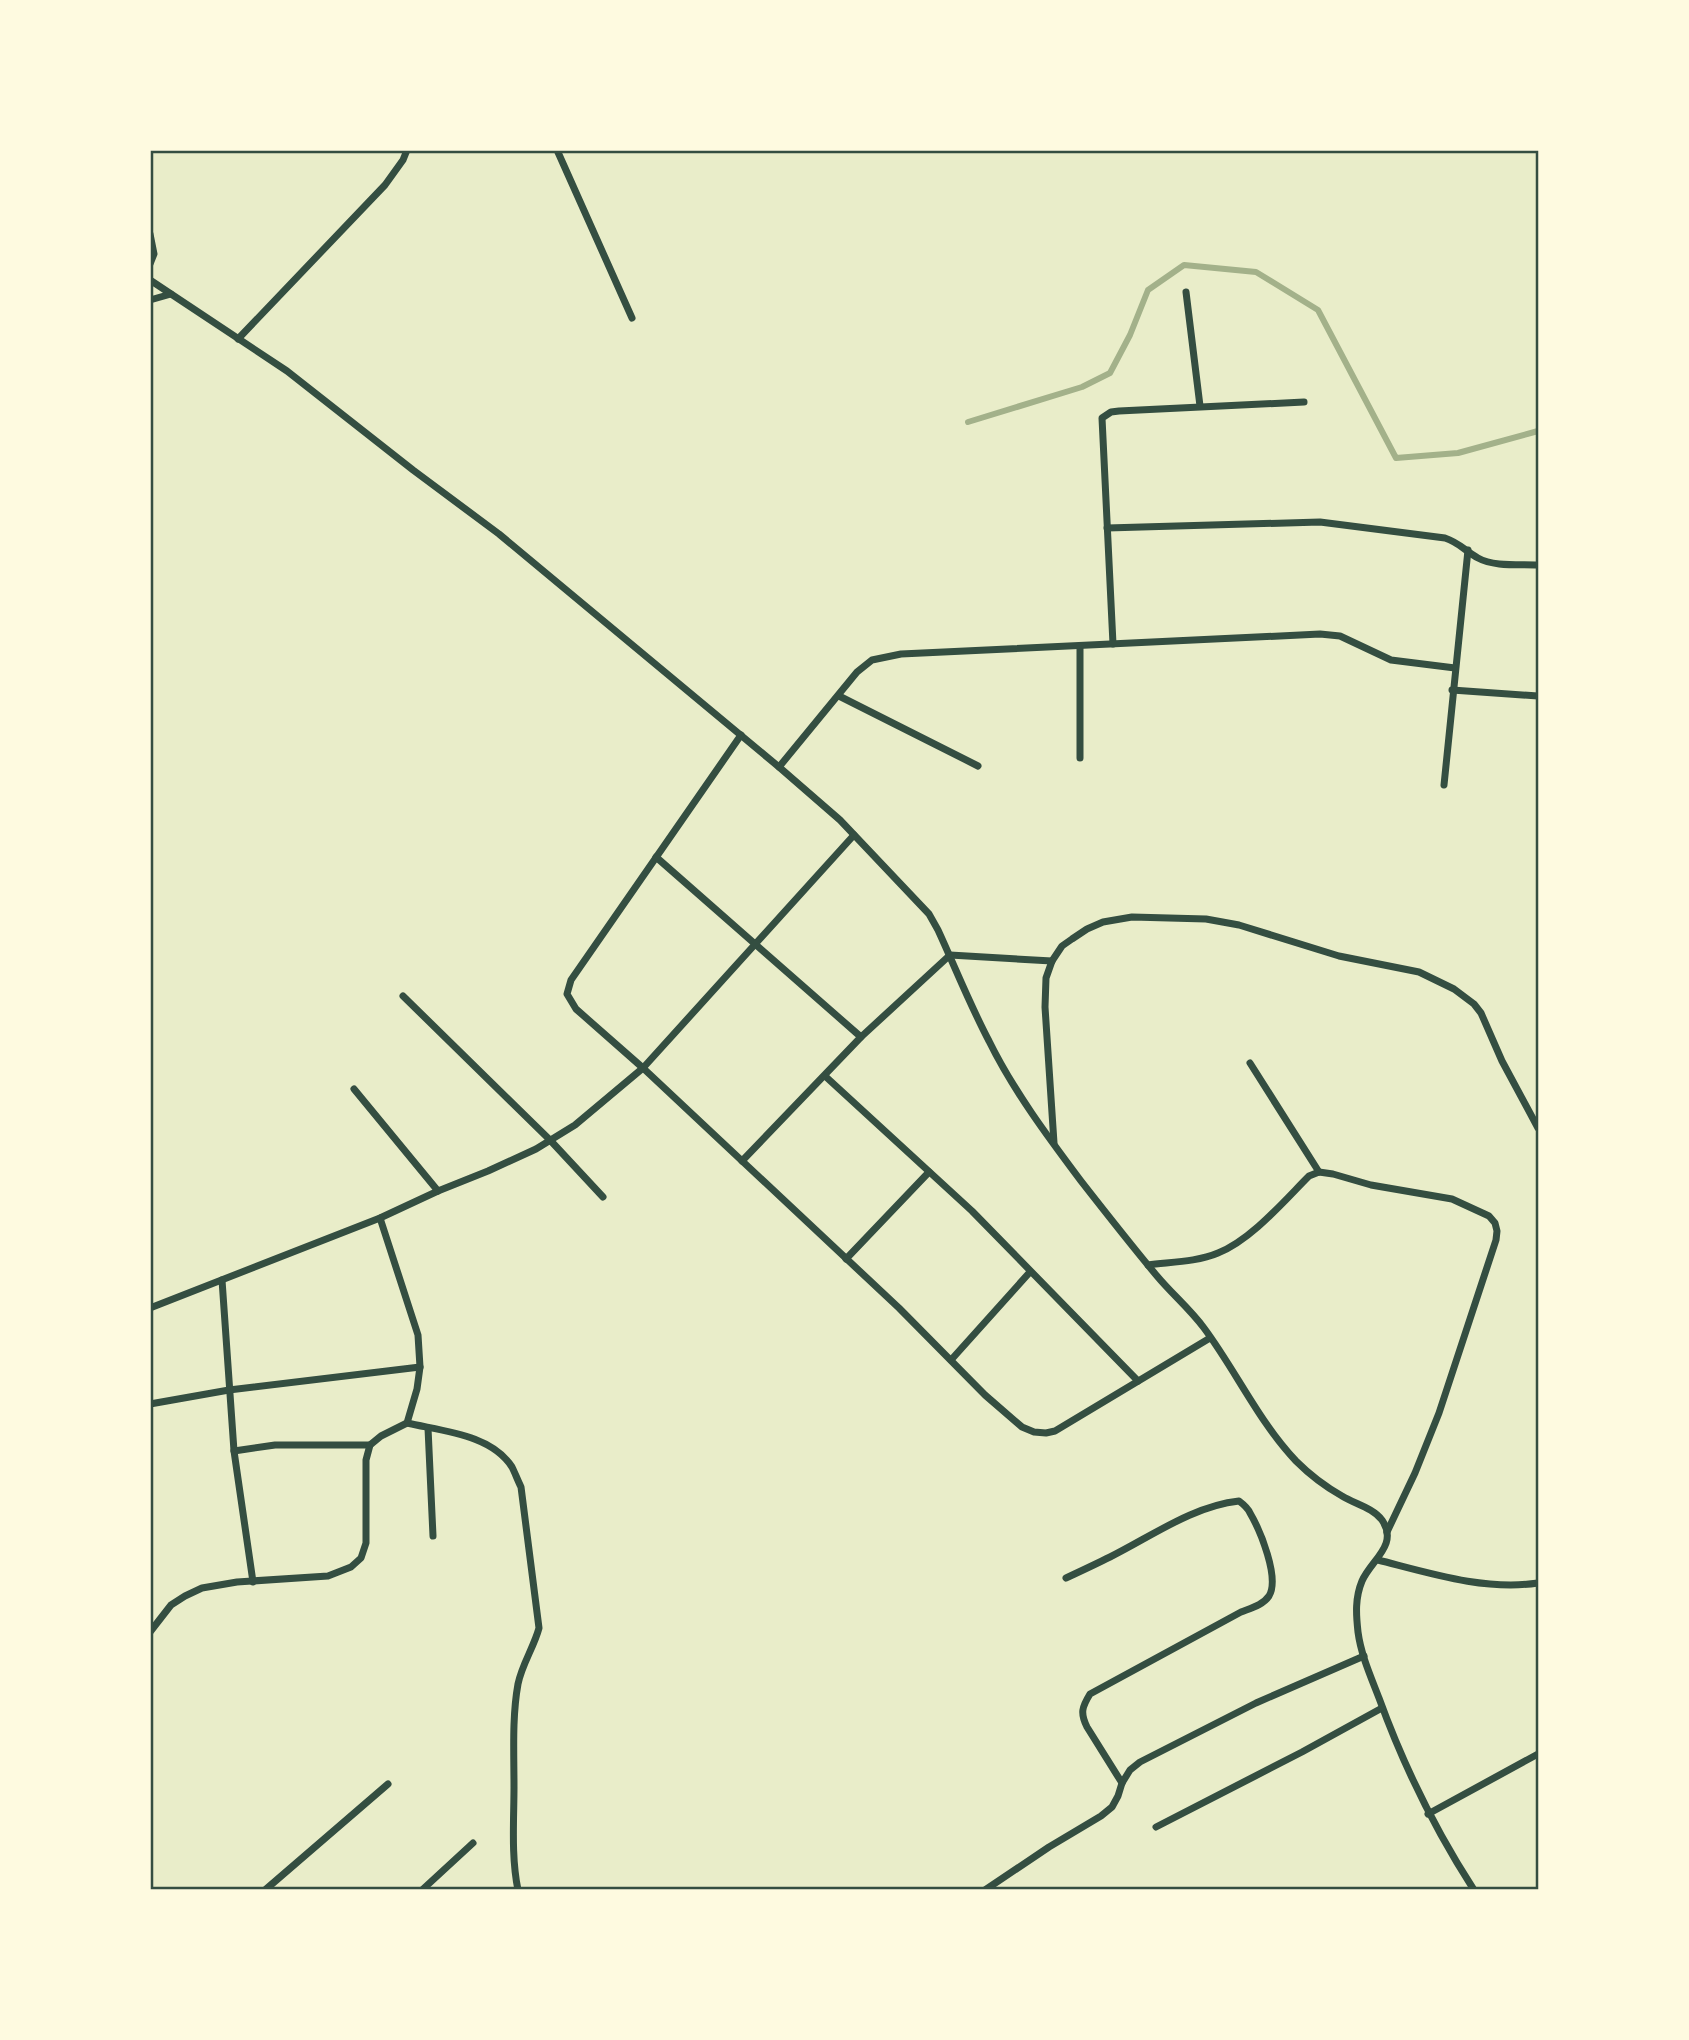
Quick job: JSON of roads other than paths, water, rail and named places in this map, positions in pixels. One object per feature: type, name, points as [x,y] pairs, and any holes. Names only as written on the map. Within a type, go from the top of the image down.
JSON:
[{"type":"street","points":[[239,339],[385,185],[407,150]]},
{"type":"street","points":[[557,150],[632,318]]},
{"type":"street","points":[[150,234],[154,254],[150,264]]},
{"type":"street","points":[[150,280],[287,371],[499,534],[779,767],[854,835],[929,914],[989,1041],[1013,1084],[1080,1180],[1148,1265],[1203,1326],[1271,1429],[1297,1462],[1325,1485],[1381,1519],[1387,1532],[1387,1543],[1378,1560],[1363,1578],[1356,1613],[1359,1639],[1395,1742],[1428,1814],[1474,1889]]},
{"type":"street","points":[[1186,292],[1200,406]]},
{"type":"street","points":[[150,300],[171,294]]},
{"type":"street","points":[[1113,644],[1102,418],[1111,412],[1304,402]]},
{"type":"street","points":[[1107,528],[1320,522],[1445,538],[1487,561],[1538,565]]},
{"type":"street","points":[[1444,785],[1468,550]]},
{"type":"street","points":[[779,767],[857,672],[872,660],[886,656],[1331,634],[1391,660],[1455,668]]},
{"type":"street","points":[[1080,646],[1080,758]]},
{"type":"street","points":[[1452,690],[1538,696]]},
{"type":"street","points":[[839,695],[978,766]]},
{"type":"street","points":[[741,735],[571,980],[567,994],[576,1009],[643,1068],[846,1259],[985,1395],[1022,1427],[1034,1432],[1055,1431],[1210,1338]]},
{"type":"street","points":[[150,1307],[380,1218],[536,1149],[575,1125],[643,1068],[854,835]]},
{"type":"street","points":[[656,857],[861,1037]]},
{"type":"street","points":[[1054,1143],[1045,1007],[1046,978],[1052,961],[1062,946],[1102,922],[1132,917],[1206,919],[1239,925],[1339,956],[1419,972],[1454,989],[1481,1013],[1538,1128]]},
{"type":"street","points":[[742,1161],[861,1037],[950,955],[1052,961]]},
{"type":"street","points":[[403,996],[551,1140],[603,1197]]},
{"type":"street","points":[[1250,1063],[1319,1172]]},
{"type":"street","points":[[825,1076],[972,1211],[1138,1381]]},
{"type":"street","points":[[354,1089],[438,1191]]},
{"type":"street","points":[[846,1259],[929,1172]]},
{"type":"street","points":[[1148,1265],[1217,1254],[1234,1245],[1309,1176],[1319,1172],[1371,1185],[1452,1199],[1489,1216],[1495,1223],[1496,1240],[1438,1413],[1415,1473],[1387,1532]]},
{"type":"street","points":[[380,1218],[418,1335],[420,1367],[407,1423]]},
{"type":"street","points":[[951,1360],[1030,1272]]},
{"type":"street","points":[[222,1280],[234,1451],[253,1581]]},
{"type":"street","points":[[150,1404],[229,1390],[420,1367]]},
{"type":"street","points":[[234,1451],[275,1445],[370,1445],[407,1423],[488,1445],[512,1467],[521,1487],[539,1628],[518,1681],[516,1702],[513,1818],[518,1889]]},
{"type":"street","points":[[428,1428],[433,1536]]},
{"type":"street","points":[[150,1632],[171,1605],[202,1588],[253,1581],[328,1576],[342,1572],[361,1558],[366,1543],[366,1460],[370,1445]]},
{"type":"street","points":[[1066,1578],[1175,1522],[1221,1503],[1239,1500],[1249,1510],[1265,1544],[1273,1587],[1268,1598],[1090,1694],[1082,1706],[1082,1717],[1087,1727],[1122,1783]]},
{"type":"street","points":[[1378,1560],[1471,1581],[1526,1585],[1538,1583]]},
{"type":"street","points":[[985,1889],[1112,1807],[1130,1770],[1140,1762],[1256,1703],[1364,1656]]},
{"type":"street","points":[[1156,1827],[1382,1708]]},
{"type":"street","points":[[1428,1814],[1538,1754]]},
{"type":"street","points":[[265,1889],[388,1784]]},
{"type":"street","points":[[422,1889],[473,1843]]},
{"type":"waterway","points":[[968,422],[1082,387],[1110,373],[1130,335],[1148,290],[1184,265],[1256,272],[1318,310],[1396,458],[1458,453],[1538,431]]}]
